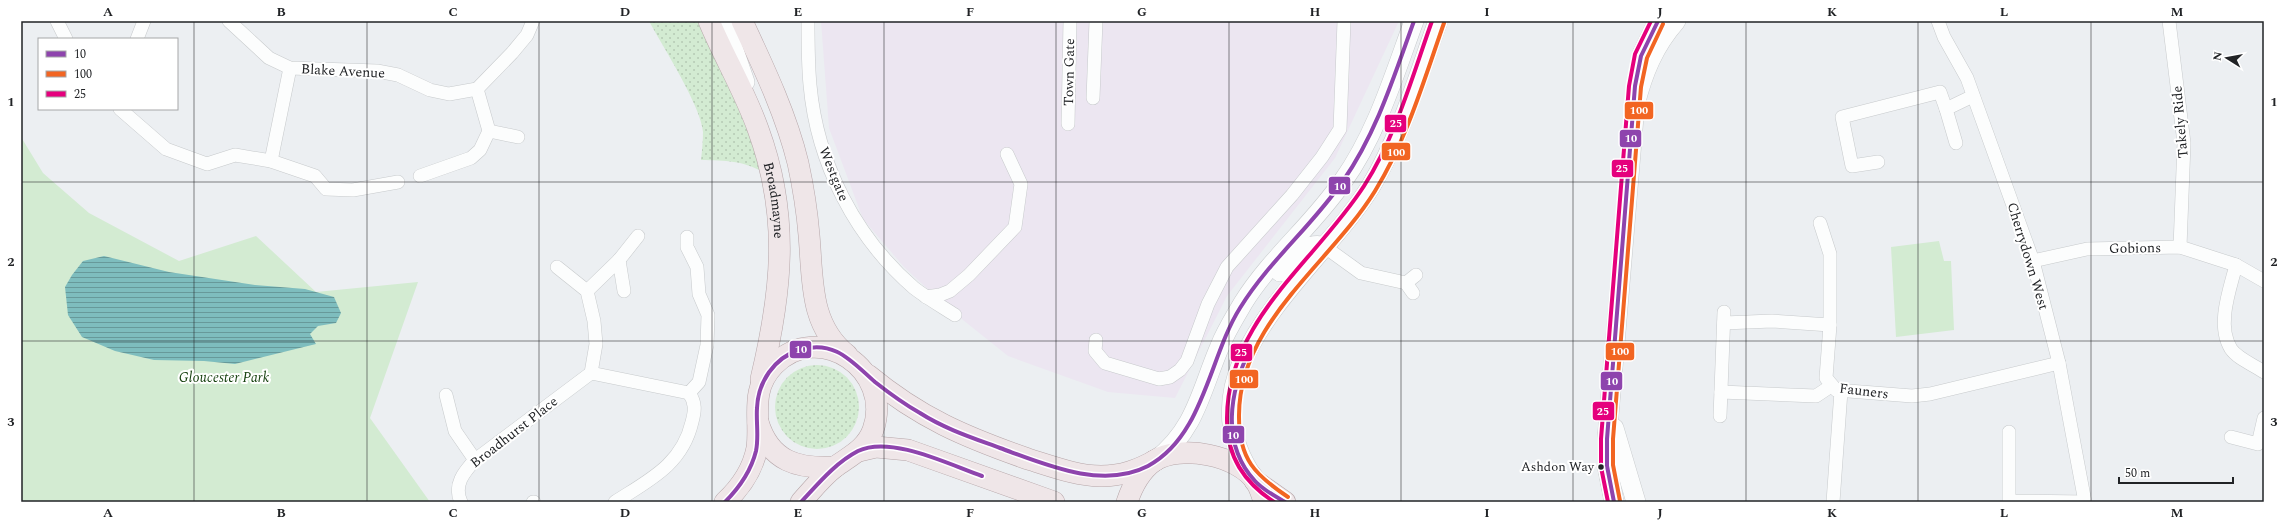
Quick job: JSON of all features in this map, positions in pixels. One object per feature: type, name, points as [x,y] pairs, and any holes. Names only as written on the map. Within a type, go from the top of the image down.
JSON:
[{"type":"main road","name":"Broadmayne","points":[[709,21],[758,128],[775,192],[780,247],[777,307],[759,390]]},
{"type":"main road","name":"Broadmayne","points":[[746,27],[780,107],[797,161],[804,197],[815,304],[818,316],[832,341],[851,358]]},
{"type":"main road","points":[[725,502],[737,491],[745,478],[754,457],[758,435],[757,416],[759,390],[774,365],[784,357],[798,350],[816,347],[839,352],[851,358],[868,375],[901,401],[939,424],[1052,467],[1101,476],[1130,472],[1156,460],[1180,453],[1206,454],[1237,466],[1285,502]]},
{"type":"main road","points":[[860,451],[873,430],[877,408],[875,390],[868,375]]},
{"type":"main road","points":[[757,416],[762,433],[774,451],[791,463],[811,468],[835,467]]},
{"type":"main road","points":[[801,502],[835,467],[860,451],[881,447],[908,450],[1054,502]]},
{"type":"main road","points":[[1127,502],[1136,482],[1156,460]]},
{"type":"main road","points":[[1255,481],[1264,502]]},
{"type":"street","points":[[57,21],[66,38]]},
{"type":"street","points":[[137,38],[144,21]]},
{"type":"street","name":"Blake Avenue","points":[[229,21],[269,58],[290,68],[377,71],[398,75],[430,90],[450,94],[478,89]]},
{"type":"street","points":[[420,176],[471,158],[480,150],[488,131],[478,89],[527,35],[533,21]]},
{"type":"street","points":[[724,21],[744,76],[758,128]]},
{"type":"street","name":"Westgate","points":[[808,21],[810,85],[821,143],[830,171],[852,215],[870,242],[893,268],[926,296],[955,315]]},
{"type":"street","name":"Town Gate","points":[[1068,124],[1070,21]]},
{"type":"street","name":"Town Gate","points":[[1093,98],[1096,21]]},
{"type":"street","points":[[1096,340],[1095,351],[1105,363],[1159,379],[1170,377],[1180,370],[1187,361],[1202,317],[1227,267],[1292,195],[1322,157],[1340,129],[1344,21]]},
{"type":"street","points":[[1156,460],[1170,449],[1188,426],[1226,332],[1255,285],[1332,197],[1354,165],[1379,113],[1414,21]]},
{"type":"street","points":[[1255,481],[1239,455],[1234,440],[1231,408],[1238,377],[1244,360],[1268,316],[1294,280],[1325,247],[1358,207],[1381,169],[1438,21]]},
{"type":"street","points":[[1614,502],[1607,466],[1607,440],[1636,78],[1646,42],[1658,21]]},
{"type":"street","points":[[1635,105],[1642,78],[1650,59],[1676,21]]},
{"type":"street","name":"Cherrydown West","points":[[1938,21],[1966,78],[2033,261],[2059,363],[2085,502]]},
{"type":"street","name":"Takely Ride","points":[[2169,21],[2184,143],[2180,247]]},
{"type":"street","points":[[272,161],[290,68]]},
{"type":"street","points":[[1878,162],[1852,166],[1842,117],[1940,92],[1956,143]]},
{"type":"street","points":[[1946,109],[1973,96]]},
{"type":"street","points":[[121,110],[166,149],[207,164],[235,155],[272,161],[315,176],[326,189],[353,190],[398,182]]},
{"type":"street","points":[[488,131],[518,137]]},
{"type":"street","points":[[926,296],[940,295],[950,291],[969,275],[1015,227],[1021,184],[1007,154]]},
{"type":"street","name":"Fauners","points":[[1820,223],[1830,254],[1830,325],[1826,378],[1836,388],[1912,396],[1930,394],[2059,363]]},
{"type":"street","points":[[587,291],[619,260],[638,236]]},
{"type":"street","points":[[687,237],[687,247],[697,267],[699,294],[708,315],[707,345],[699,382],[689,393]]},
{"type":"street","points":[[1226,332],[1260,292],[1303,250],[1311,245],[1325,247],[1361,273],[1412,283]]},
{"type":"street","name":"Gobions","points":[[2033,261],[2087,249],[2180,247],[2236,265],[2264,281]]},
{"type":"street","points":[[619,260],[624,291]]},
{"type":"street","points":[[2236,265],[2224,320],[2227,338],[2231,349],[2264,372]]},
{"type":"street","points":[[557,267],[587,291],[594,321],[596,344],[591,373],[689,393],[695,404],[694,415],[679,454],[669,466],[615,502]]},
{"type":"street","points":[[1720,416],[1724,317],[1772,322],[1830,325]]},
{"type":"street","name":"Broadhurst Place","points":[[461,502],[458,491],[460,478],[476,460],[591,373]]},
{"type":"street","points":[[1721,392],[1816,396],[1836,388],[1833,502]]},
{"type":"street","points":[[446,395],[455,431],[476,460]]},
{"type":"street","points":[[1611,397],[1616,437],[1636,502]]},
{"type":"street","points":[[2231,437],[2258,444],[2264,418]]},
{"type":"street","points":[[2009,432],[2009,500],[2085,502]]},
{"type":"shaded area","points":[[821,21],[1399,21],[1335,158],[1227,296],[1175,398],[1108,392],[1008,356],[948,308],[904,267],[863,219],[829,128]]},
{"type":"green space","points":[[649,21],[705,21],[765,173],[741,163],[701,160],[703,132],[696,107]]},
{"type":"green space","name":"Gloucester Park","points":[[21,137],[43,173],[89,213],[179,261],[256,236],[316,292],[418,282],[370,418],[430,502],[21,502]]},
{"type":"green space","points":[[1939,241],[1944,261],[1951,261],[1954,330],[1896,337],[1891,247]]},
{"type":"green space","points":[[817,365],[833,368],[847,377],[856,391],[859,407],[856,423],[847,437],[833,446],[817,449],[801,446],[787,437],[778,423],[775,407],[778,391],[787,377],[801,368]]},
{"type":"water","points":[[104,256],[169,272],[255,285],[305,289],[334,297],[341,313],[336,323],[318,326],[310,334],[316,344],[235,364],[204,361],[154,360],[115,351],[82,337],[68,315],[65,287],[72,275],[83,261]]},
{"type":"transit line","name":"10","points":[[725,502],[744,479],[754,458],[757,440],[758,398],[764,380],[769,372],[782,359],[799,350],[812,347],[833,350],[842,354],[875,382],[897,398],[914,410],[939,424],[969,437],[1054,467],[1073,472],[1112,476],[1130,473],[1148,466],[1167,453],[1182,436],[1194,416],[1220,349],[1240,308],[1251,291],[1277,259],[1331,197],[1343,181],[1366,143],[1392,83],[1414,21]]},
{"type":"transit line","name":"25","points":[[1274,502],[1254,486],[1246,477],[1239,467],[1230,446],[1227,420],[1231,385],[1241,352],[1257,322],[1277,294],[1344,214],[1364,186],[1375,167],[1394,127],[1432,21]]},
{"type":"transit line","name":"25","points":[[1608,502],[1601,467],[1601,439],[1629,86],[1635,54],[1651,21]]},
{"type":"transit line","name":"10","points":[[1614,502],[1607,466],[1607,439],[1635,86],[1641,56],[1658,21]]},
{"type":"transit line","name":"100","points":[[1288,497],[1266,481],[1251,464],[1246,455],[1242,444],[1239,417],[1243,383],[1254,352],[1270,323],[1290,296],[1356,218],[1375,191],[1406,130],[1444,23]]},
{"type":"transit line","name":"100","points":[[1620,501],[1613,465],[1613,439],[1641,87],[1647,58],[1663,24]]},
{"type":"transit line","name":"10","points":[[1250,349],[1237,382],[1232,416],[1233,434],[1237,450],[1244,466],[1255,481],[1265,490],[1285,502]]},
{"type":"transit line","name":"10","points":[[801,502],[827,474],[842,462],[858,451],[871,447],[887,447],[920,453],[982,476]]},
{"type":"place","name":"Ashdon Way","points":[[1601,467]]}]
